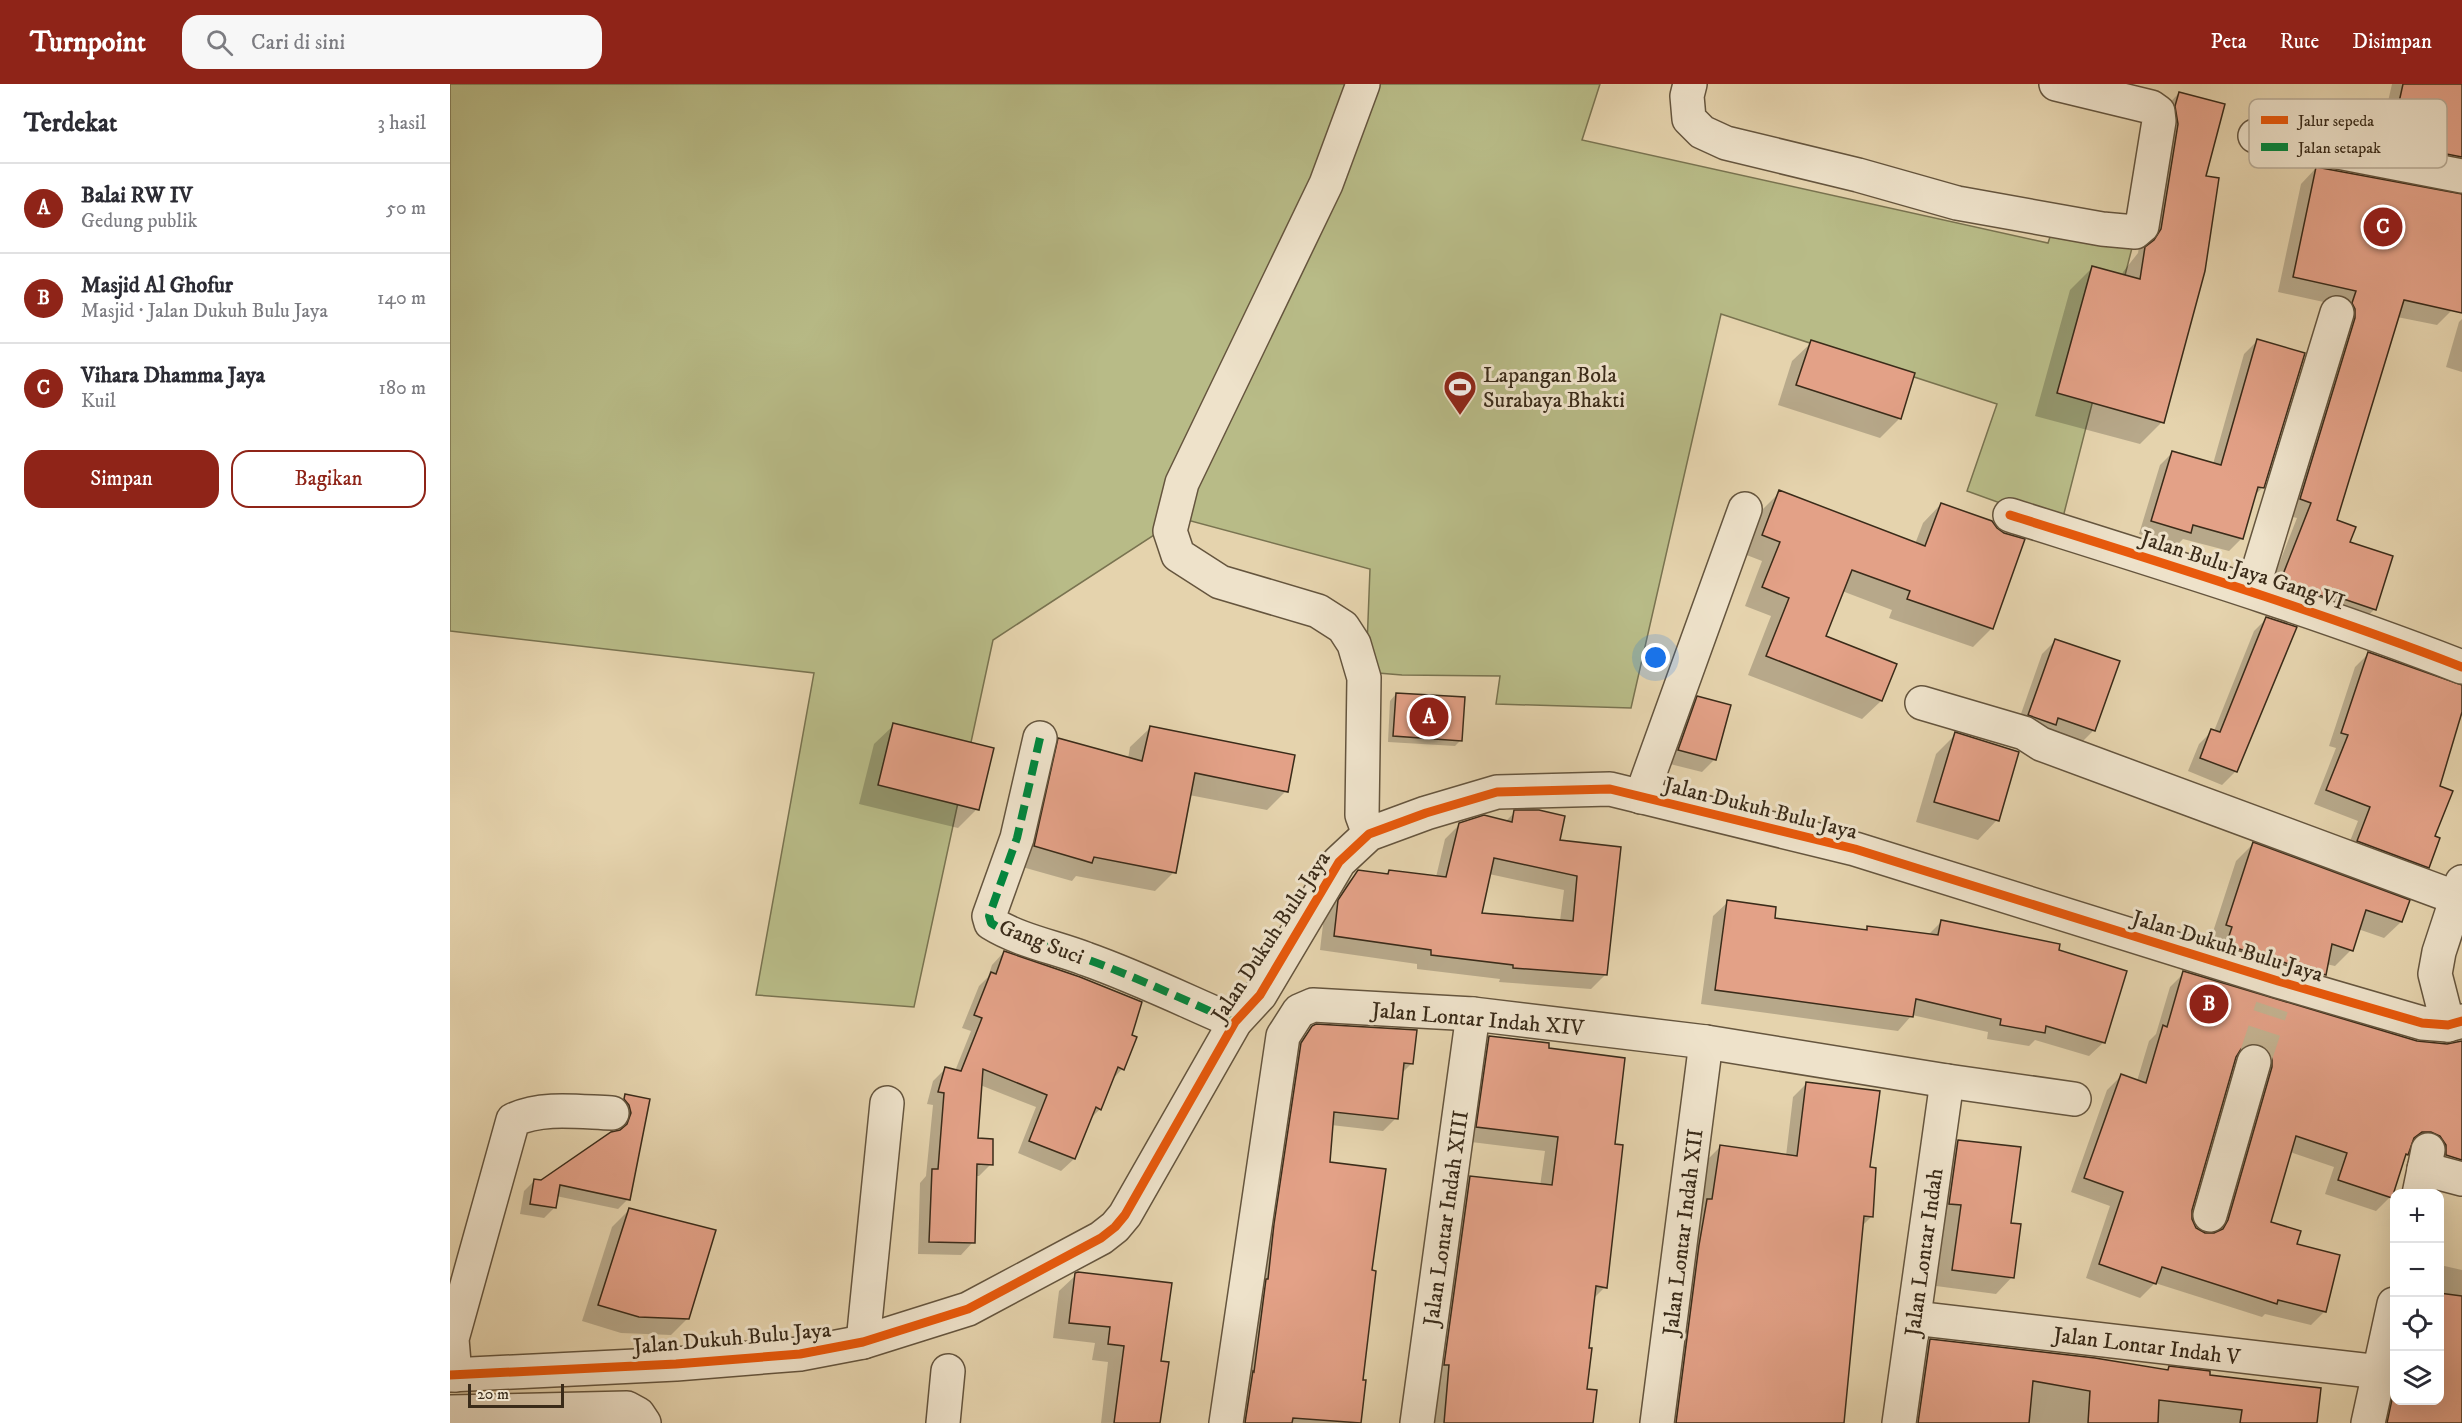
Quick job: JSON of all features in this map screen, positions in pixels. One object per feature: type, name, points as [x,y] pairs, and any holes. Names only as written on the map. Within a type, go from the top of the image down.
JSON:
[{"type":"street","points":[[1364,84],[1326,184],[1182,483],[1170,531],[1178,555],[1220,582],[1318,611],[1343,627],[1354,644],[1364,678],[1362,815],[1369,834]]},
{"type":"street","points":[[1690,84],[1687,96],[1689,119],[1702,132],[1726,143],[1858,174],[1957,203],[2102,229],[2135,232],[2142,226],[2159,121],[2158,112],[2151,107],[2056,84]]},
{"type":"street","points":[[2421,168],[2462,176]]},
{"type":"street","points":[[2252,591],[2337,313]]},
{"type":"street","points":[[1641,797],[1745,509]]},
{"type":"street","name":"Jalan Bulu Jaya Gang VI","points":[[2010,515],[2252,591],[2386,637],[2462,667]]},
{"type":"street","points":[[1922,703],[2024,733],[2041,744],[2459,890],[2439,952],[2435,974],[2455,1023]]},
{"type":"street","name":"Gang Suci","points":[[1040,738],[1017,838],[989,916],[991,923],[1012,934],[1086,958],[1235,1022]]},
{"type":"street","name":"Jalan Dukuh Bulu Jaya","points":[[453,1375],[800,1354],[863,1342],[968,1309],[1082,1248],[1115,1227],[1125,1215],[1235,1022],[1260,995],[1339,862],[1369,834],[1426,813],[1497,792],[1610,789],[1855,849],[2275,994],[2422,1023],[2455,1023]]},
{"type":"street","name":"Jalan Lontar Indah XIV","points":[[1226,1423],[1283,1036],[1299,1011],[1313,1005],[1473,1014],[1706,1042],[2074,1099]]},
{"type":"street","name":"Jalan Lontar Indah XIII","points":[[1417,1423],[1473,1014]]},
{"type":"street","name":"Jalan Lontar Indah XII","points":[[1657,1423],[1706,1042]]},
{"type":"street","points":[[2210,1215],[2254,1062]]},
{"type":"street","name":"Jalan Lontar Indah","points":[[1899,1423],[1947,1081]]},
{"type":"street","points":[[863,1342],[887,1103]]},
{"type":"street","points":[[453,1375],[452,1338],[513,1120],[528,1113],[563,1111],[612,1113]]},
{"type":"street","points":[[2424,1171],[2462,1179]]},
{"type":"street","name":"Jalan Lontar Indah V","points":[[1914,1318],[2380,1372]]},
{"type":"street","points":[[2368,1423],[2390,1323]]},
{"type":"street","points":[[943,1423],[948,1371]]},
{"type":"street","points":[[450,1412],[636,1416]]},
{"type":"green space","points":[[450,84],[1600,84],[1582,140],[2048,243],[2054,225],[2133,244],[2061,525],[1967,491],[1997,404],[1721,314],[1631,708],[1496,704],[1500,676],[1402,675],[1366,672],[1370,569],[1180,518],[993,640],[914,1007],[756,995],[814,673],[450,631]]},
{"type":"building","points":[[2403,84],[2462,84],[2462,157],[2447,154],[2447,99],[2400,99]]},
{"type":"building","points":[[2179,92],[2225,104],[2206,176],[2219,178],[2205,271],[2164,423],[2057,393],[2092,266],[2140,279],[2145,247],[2154,240],[2161,229],[2178,124],[2175,106]]},
{"type":"building","points":[[2316,168],[2462,194],[2462,313],[2404,300],[2337,520],[2356,527],[2350,542],[2393,556],[2376,610],[2329,594],[2328,598],[2280,582],[2311,503],[2300,499],[2355,318],[2352,303],[2356,291],[2293,277]]},
{"type":"building","points":[[2257,339],[2305,353],[2264,488],[2258,487],[2243,539],[2193,525],[2191,533],[2151,521],[2172,451],[2221,465]]},
{"type":"building","points":[[1811,340],[1915,373],[1901,419],[1796,385]]},
{"type":"building","points":[[1779,490],[1925,546],[1941,503],[1992,521],[2004,533],[2025,539],[1993,629],[1907,599],[1910,591],[1852,570],[1826,636],[1897,664],[1882,701],[1766,656],[1789,598],[1762,587],[1780,542],[1762,535]]},
{"type":"building","points":[[2266,617],[2297,627],[2237,772],[2200,758],[2211,729],[2220,732]]},
{"type":"building","points":[[2055,639],[2120,661],[2095,731],[2058,718],[2056,725],[2028,715]]},
{"type":"building","points":[[2368,652],[2462,685],[2462,712],[2440,786],[2453,791],[2435,836],[2440,838],[2429,868],[2357,841],[2370,807],[2326,790],[2348,735],[2341,733]]},
{"type":"building","points":[[1396,693],[1465,697],[1462,741],[1393,736]]},
{"type":"building","points":[[1697,696],[1731,705],[1716,760],[1678,750]]},
{"type":"building","points":[[893,723],[994,748],[979,810],[878,785]]},
{"type":"building","points":[[1150,726],[1295,755],[1288,792],[1195,773],[1176,873],[1094,857],[1092,863],[1034,846],[1058,738],[1142,761]]},
{"type":"building","points":[[1955,732],[2019,752],[1999,821],[1934,802]]},
{"type":"building","points":[[1514,810],[1539,810],[1565,816],[1560,840],[1621,847],[1607,975],[1513,968],[1513,965],[1431,955],[1431,950],[1334,936],[1338,900],[1358,870],[1388,874],[1389,870],[1446,877],[1459,823],[1484,815],[1512,822]],"holes":[[[1494,858],[1577,876],[1573,921],[1482,913]]]},
{"type":"building","points":[[2253,842],[2410,900],[2402,922],[2366,910],[2353,951],[2332,944],[2326,975],[2226,945],[2232,927],[2226,925]]},
{"type":"building","points":[[1727,900],[1776,907],[1775,918],[1867,930],[1867,926],[1938,935],[1941,920],[2060,944],[2059,950],[2127,971],[2105,1043],[2046,1026],[2045,1033],[2000,1025],[2001,1019],[1916,999],[1913,1017],[1715,990]]},
{"type":"building","points":[[1004,951],[1080,977],[1142,1002],[1132,1035],[1137,1037],[1124,1070],[1118,1067],[1101,1110],[1096,1107],[1075,1159],[1029,1141],[1047,1095],[983,1069],[978,1138],[993,1139],[993,1165],[977,1164],[975,1243],[929,1242],[932,1169],[938,1169],[944,1093],[938,1092],[945,1067],[961,1071],[982,1018],[974,1015],[991,972],[996,974]]},
{"type":"building","points":[[2183,971],[2417,1041],[2447,1044],[2462,1041],[2462,1160],[2446,1155],[2446,1145],[2440,1136],[2431,1132],[2422,1132],[2414,1138],[2408,1155],[2406,1154],[2395,1189],[2390,1189],[2390,1197],[2338,1180],[2347,1153],[2296,1136],[2271,1222],[2301,1231],[2297,1244],[2340,1255],[2326,1312],[2278,1300],[2277,1304],[2162,1267],[2156,1284],[2099,1264],[2123,1192],[2084,1178],[2121,1074],[2146,1083],[2163,1025],[2167,1027]],"holes":[[[2249,1044],[2259,1044],[2267,1049],[2272,1057],[2272,1067],[2228,1220],[2223,1229],[2214,1233],[2205,1233],[2196,1228],[2192,1219],[2192,1210],[2236,1057],[2241,1049]]]},
{"type":"building","points":[[1316,1024],[1417,1030],[1413,1064],[1404,1063],[1398,1119],[1334,1112],[1330,1162],[1386,1169],[1372,1270],[1376,1271],[1363,1380],[1366,1380],[1361,1423],[1293,1418],[1292,1423],[1245,1423],[1301,1043],[1312,1026]]},
{"type":"building","points":[[1489,1036],[1549,1043],[1549,1048],[1625,1058],[1615,1144],[1623,1145],[1607,1288],[1596,1286],[1589,1348],[1592,1348],[1587,1389],[1597,1390],[1593,1423],[1444,1423],[1449,1365],[1444,1365],[1470,1176],[1552,1185],[1558,1137],[1476,1127]]},
{"type":"building","points":[[1806,1082],[1880,1091],[1870,1167],[1876,1168],[1873,1217],[1864,1216],[1844,1423],[1676,1423],[1699,1245],[1707,1199],[1712,1199],[1720,1145],[1797,1156]]},
{"type":"building","points":[[625,1094],[650,1099],[630,1200],[560,1185],[556,1208],[530,1204],[534,1179],[541,1180],[611,1132],[620,1130],[627,1124],[631,1113],[624,1099]]},
{"type":"building","points":[[1958,1140],[2021,1147],[2011,1223],[2021,1224],[2014,1278],[1952,1270],[1961,1205],[1949,1204]]},
{"type":"building","points":[[629,1208],[716,1230],[689,1319],[639,1317],[598,1305]]},
{"type":"building","points":[[1075,1273],[1172,1283],[1161,1361],[1169,1362],[1160,1423],[1114,1423],[1124,1346],[1108,1344],[1110,1327],[1069,1323]]},
{"type":"building","points":[[2444,1294],[2462,1296],[2462,1423],[2387,1423],[2391,1405],[2444,1405]]},
{"type":"building","points":[[1930,1339],[2095,1358],[2168,1370],[2169,1366],[2210,1371],[2210,1375],[2321,1388],[2317,1423],[2240,1423],[2242,1410],[2159,1400],[2158,1423],[2088,1423],[2090,1391],[2033,1381],[2029,1423],[1918,1423]]},
{"type":"tunnel","points":[[2254,1062],[2272,1007]]},
{"type":"marked path","points":[[1040,738],[1017,838],[989,916],[991,923],[1026,939],[1124,973],[1235,1022]]},
{"type":"cycle path","points":[[2010,515],[2294,606],[2462,667]]},
{"type":"cycle path","points":[[450,1375],[676,1364],[800,1354],[863,1342],[968,1309],[1101,1238],[1125,1215],[1235,1022],[1260,995],[1339,862],[1369,834],[1426,813],[1497,792],[1610,789],[1855,849],[2278,981],[2422,1023],[2448,1025],[2462,1021]]},
{"type":"place","name":"Vihara Dhamma Jaya","points":[[2383,227]]},
{"type":"place","name":"Lapangan Bola Surabaya Bhakti","points":[[1460,416]]},
{"type":"place","name":"Balai RW IV","points":[[1429,717]]},
{"type":"place","name":"Masjid Al Ghofur","points":[[2209,1004]]}]
